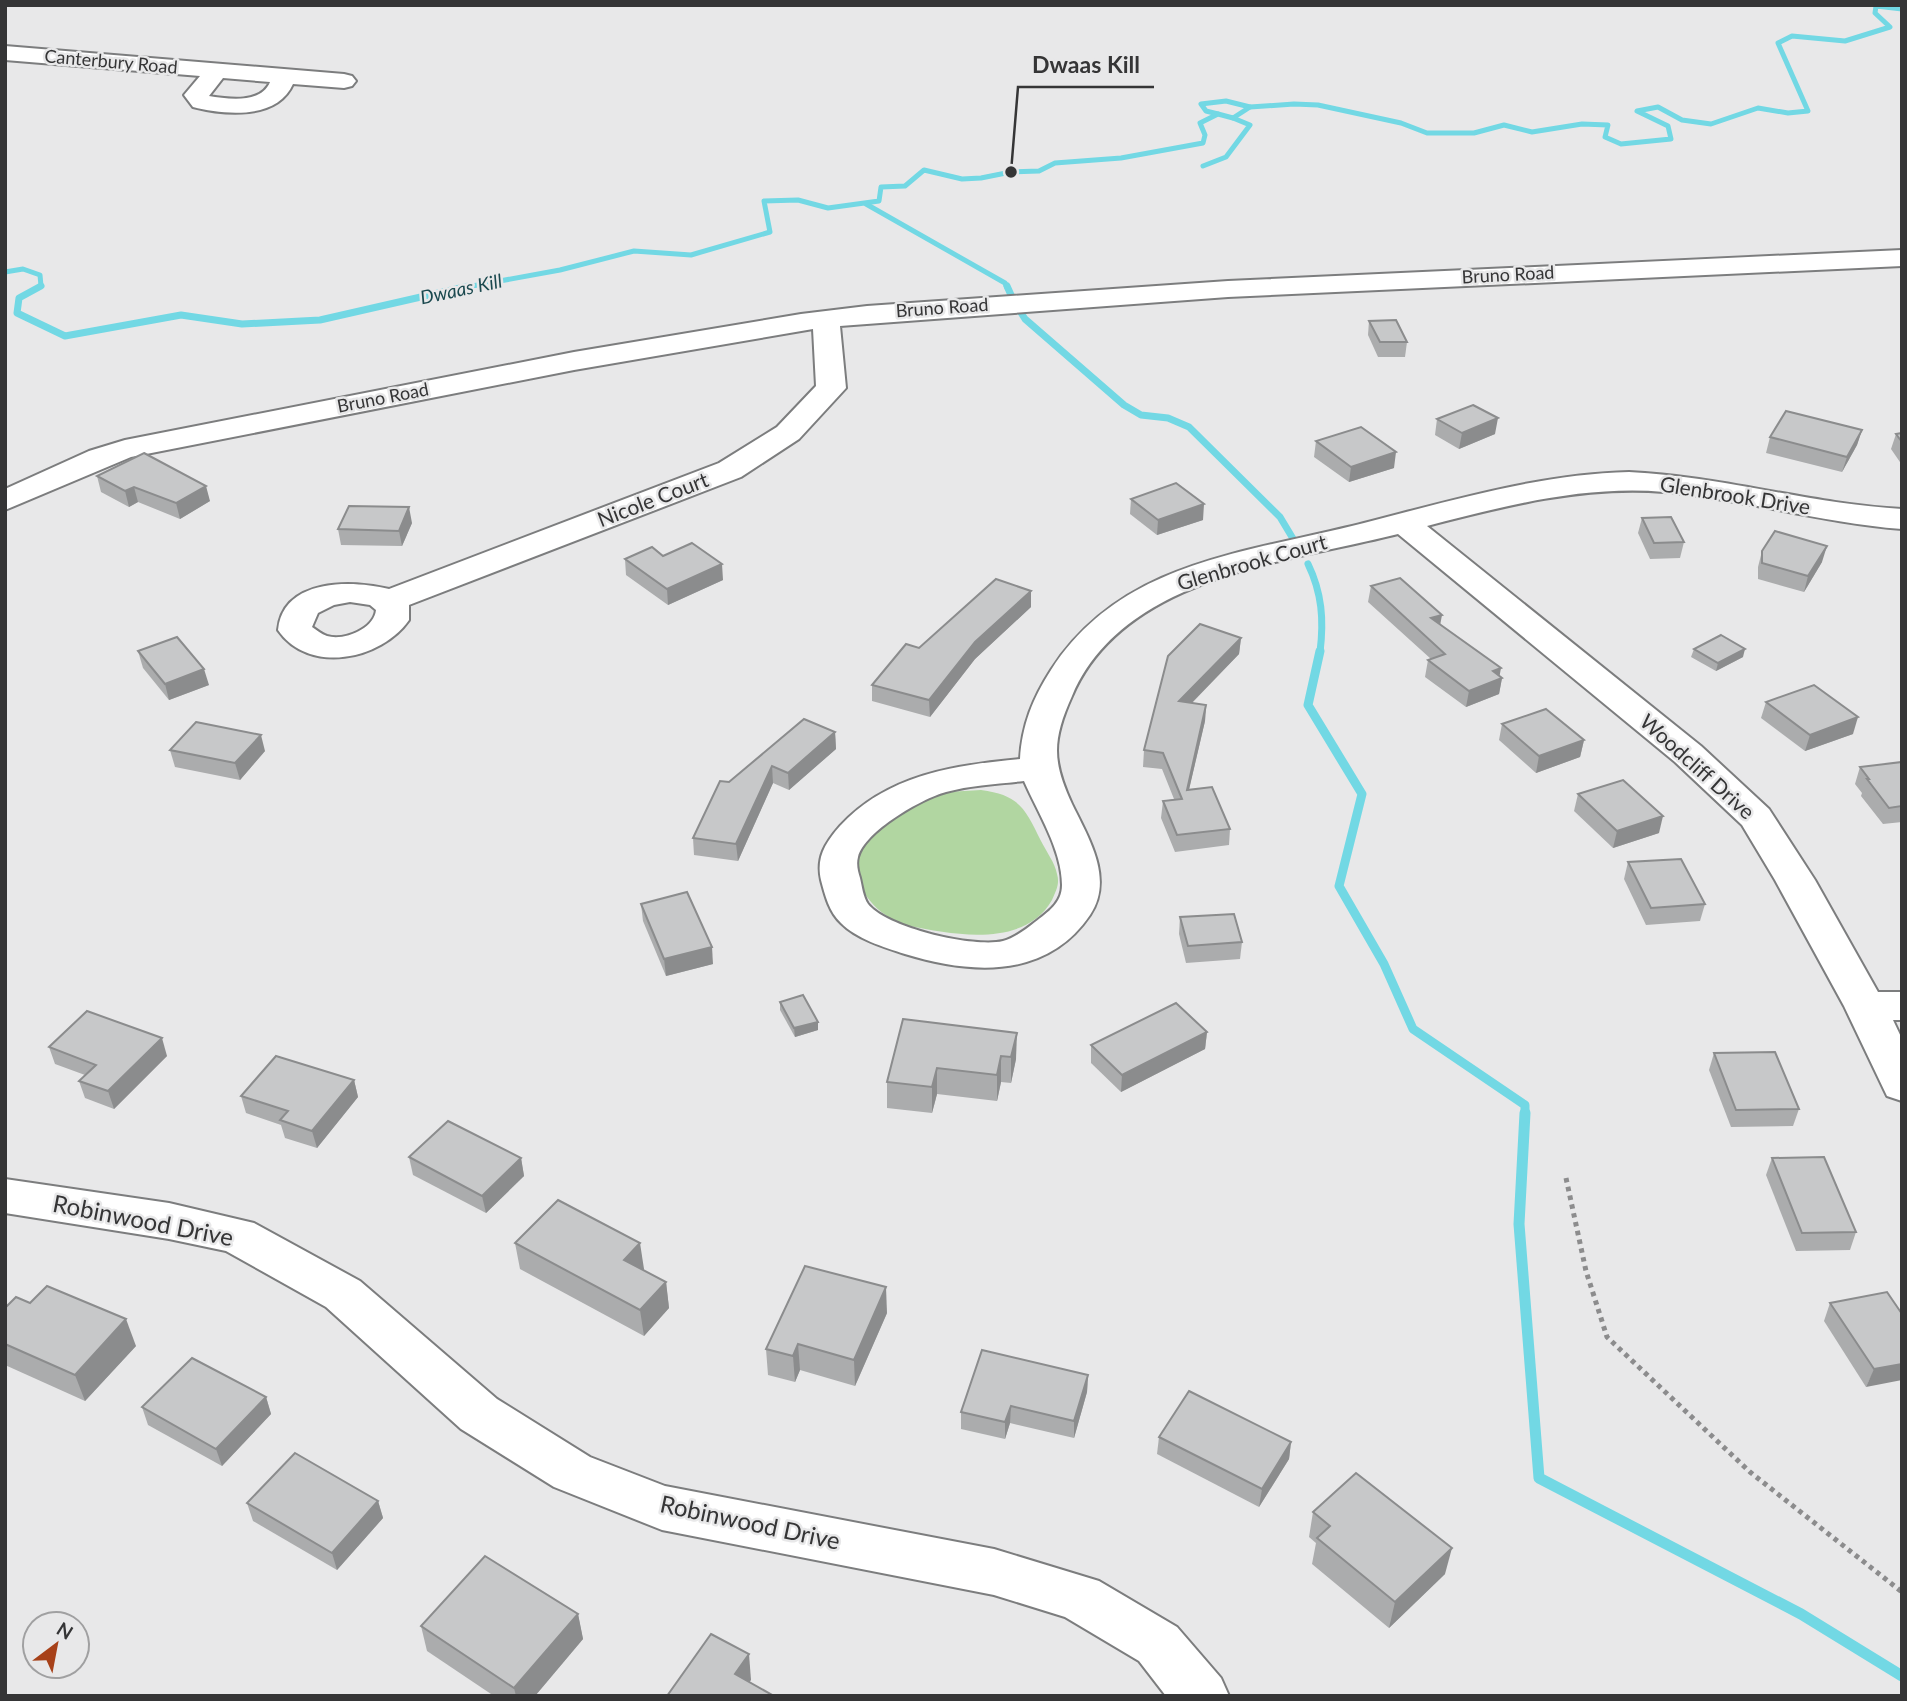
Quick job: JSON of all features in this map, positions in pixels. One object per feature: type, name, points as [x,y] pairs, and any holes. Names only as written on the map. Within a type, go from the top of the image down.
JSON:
[{"type":"street","name":"Canterbury Road","points":[[5,53],[344,80]]},
{"type":"street","name":"Canterbury Road","points":[[217,71],[200,87],[196,95],[201,102],[235,106],[258,103],[276,93],[283,84],[283,74]]},
{"type":"street","name":"Bruno Road","points":[[5,501],[58,475],[125,449],[574,361],[825,319],[958,307],[1215,290],[1902,258]]},
{"type":"street","name":"Nicole Court","points":[[388,601],[730,470],[754,455],[788,433],[831,388],[825,319]]},
{"type":"street","name":"Glenbrook Drive","points":[[1404,523],[1532,493],[1629,481],[1711,488],[1870,518],[1902,519]]},
{"type":"street","name":"Glenbrook Court","points":[[1038,768],[953,779],[914,790],[861,826],[839,855],[838,865],[846,902],[855,914],[875,929],[909,943],[955,954],[1006,954],[1042,938],[1074,912],[1082,890],[1080,871],[1038,768],[1037,745],[1053,697],[1078,654],[1119,617],[1156,591],[1209,571],[1404,523]]},
{"type":"street","name":"Woodcliff Drive","points":[[1404,523],[1688,754],[1756,817],[1795,880],[1884,1006],[1902,1085]]},
{"type":"street","name":"Robinwood Drive","points":[[5,1196],[169,1221],[238,1236],[342,1294],[479,1414],[572,1472],[662,1508],[993,1572],[1080,1598],[1158,1644],[1201,1696]]},
{"type":"path","points":[[1566,1178],[1586,1271],[1607,1337],[1750,1472],[1902,1592]]},
{"type":"green space","points":[[981,790],[1004,795],[1025,812],[1056,870],[1058,884],[1052,900],[1040,915],[1025,926],[1007,932],[987,934],[947,932],[910,926],[885,915],[865,894],[859,882],[856,869],[864,843],[887,821],[920,798],[946,792]]},
{"type":"building","points":[[1396,320],[1407,342],[1380,342],[1369,321]]},
{"type":"building","points":[[1473,405],[1498,418],[1462,433],[1437,419]]},
{"type":"building","points":[[1786,411],[1862,430],[1847,457],[1770,437]]},
{"type":"building","points":[[1361,427],[1396,452],[1351,467],[1316,441]]},
{"type":"building","points":[[144,453],[206,486],[176,503],[134,487],[125,491],[97,476]]},
{"type":"building","points":[[1176,483],[1204,504],[1158,520],[1131,499]]},
{"type":"building","points":[[349,506],[409,507],[399,531],[338,529]]},
{"type":"building","points":[[1671,517],[1684,542],[1654,543],[1642,518]]},
{"type":"building","points":[[1775,531],[1827,546],[1808,576],[1762,563],[1762,551]]},
{"type":"building","points":[[692,543],[722,564],[667,589],[625,559],[652,547],[663,556]]},
{"type":"building","points":[[1400,578],[1442,615],[1431,618],[1501,668],[1493,671],[1502,678],[1469,691],[1428,660],[1445,654],[1371,586]]},
{"type":"building","points":[[996,579],[1031,591],[975,642],[929,700],[872,685],[906,644],[919,648]]},
{"type":"building","points":[[1200,624],[1241,638],[1179,701],[1206,705],[1187,790],[1212,787],[1230,829],[1177,835],[1163,801],[1182,799],[1163,753],[1144,750],[1168,656]]},
{"type":"building","points":[[1721,635],[1745,649],[1718,663],[1694,649]]},
{"type":"building","points":[[177,637],[204,669],[165,684],[138,651]]},
{"type":"building","points":[[1814,685],[1858,717],[1810,735],[1766,702]]},
{"type":"building","points":[[1546,709],[1584,740],[1539,756],[1502,724]]},
{"type":"building","points":[[804,719],[835,732],[788,773],[772,766],[736,844],[693,838],[720,781],[729,782]]},
{"type":"building","points":[[196,722],[261,735],[235,763],[170,750]]},
{"type":"building","points":[[1902,762],[1902,806],[1889,808],[1860,767]]},
{"type":"building","points":[[1623,780],[1663,816],[1617,831],[1578,794]]},
{"type":"building","points":[[1681,859],[1705,904],[1651,908],[1628,862]]},
{"type":"building","points":[[687,892],[712,947],[664,959],[641,904]]},
{"type":"building","points":[[1234,914],[1242,942],[1188,946],[1180,917]]},
{"type":"building","points":[[803,995],[818,1022],[794,1028],[780,1002]]},
{"type":"building","points":[[1176,1003],[1207,1032],[1122,1075],[1091,1045]]},
{"type":"building","points":[[87,1011],[162,1038],[108,1091],[79,1081],[96,1065],[49,1047]]},
{"type":"building","points":[[903,1019],[1017,1033],[1011,1057],[1001,1056],[997,1075],[937,1068],[932,1087],[887,1082]]},
{"type":"building","points":[[1775,1052],[1799,1109],[1736,1110],[1714,1053]]},
{"type":"building","points":[[276,1056],[354,1080],[312,1131],[280,1120],[288,1111],[241,1096]]},
{"type":"building","points":[[448,1121],[521,1158],[482,1196],[409,1157]]},
{"type":"building","points":[[1824,1157],[1856,1232],[1802,1233],[1772,1158]]},
{"type":"building","points":[[558,1200],[640,1243],[624,1260],[666,1282],[640,1310],[515,1243]]},
{"type":"building","points":[[805,1266],[886,1287],[854,1360],[798,1344],[793,1356],[766,1349]]},
{"type":"building","points":[[47,1286],[126,1319],[75,1375],[5,1344],[5,1308],[16,1297],[30,1303]]},
{"type":"building","points":[[1887,1292],[1902,1314],[1902,1364],[1874,1369],[1830,1303]]},
{"type":"building","points":[[982,1350],[1088,1375],[1074,1421],[1011,1406],[1005,1422],[961,1412]]},
{"type":"building","points":[[192,1358],[266,1397],[216,1449],[142,1407]]},
{"type":"building","points":[[1189,1391],[1291,1442],[1262,1489],[1159,1437]]},
{"type":"building","points":[[295,1453],[378,1501],[332,1553],[247,1503]]},
{"type":"building","points":[[1356,1473],[1452,1548],[1395,1602],[1317,1538],[1330,1526],[1313,1512]]},
{"type":"building","points":[[485,1556],[578,1614],[514,1688],[421,1626]]},
{"type":"building","points":[[711,1634],[749,1654],[735,1674],[774,1696],[667,1696]]},
{"type":"waterway","name":"Dwaas Kill","points":[[1250,107],[1318,105],[1401,123],[1427,133],[1474,133],[1504,125],[1532,132],[1582,124],[1608,125],[1605,137],[1621,144],[1671,139],[1668,126],[1637,111],[1658,107],[1682,120],[1711,124],[1758,108],[1788,113],[1808,111],[1778,43],[1792,36],[1845,41],[1890,27],[1875,13],[1876,6],[1902,9]]},
{"type":"waterway","points":[[1218,114],[1206,111],[1201,104],[1226,101],[1250,107]]},
{"type":"waterway","name":"Dwaas Kill","points":[[1233,118],[1250,107]]},
{"type":"waterway","name":"Dwaas Kill","points":[[461,288],[560,270],[634,251],[691,255],[770,232],[764,201],[798,200],[828,208],[879,201],[881,187],[905,186],[924,170],[962,179],[981,178],[1011,172],[1039,171],[1055,163],[1121,158],[1203,143],[1205,135],[1200,123],[1218,114]]},
{"type":"waterway","name":"Dwaas Kill","points":[[1218,114],[1233,118]]},
{"type":"waterway","points":[[1203,166],[1226,157],[1250,125],[1233,118]]},
{"type":"waterway","points":[[866,204],[1005,283],[1007,288]]},
{"type":"waterway","name":"Dwaas Kill","points":[[5,272],[23,269],[40,275],[41,286]]},
{"type":"waterway","name":"Dwaas Kill","points":[[37,288],[41,286]]},
{"type":"waterway","name":"Dwaas Kill","points":[[41,286],[19,298],[17,313],[65,336],[181,315],[242,324],[320,320],[469,286]]},
{"type":"waterway","points":[[1007,286],[1011,295]]},
{"type":"waterway","points":[[1020,311],[1025,319],[1124,405],[1141,415],[1168,418],[1189,427],[1280,517],[1295,542]]},
{"type":"waterway","points":[[1308,564],[1321,607],[1320,652]]},
{"type":"waterway","points":[[1320,651],[1308,705],[1362,794],[1339,886],[1384,964],[1413,1029],[1525,1105],[1525,1113]]},
{"type":"waterway","points":[[1525,1113],[1519,1224],[1539,1478],[1801,1614],[1902,1676]]},
{"type":"place","name":"Dwaas Kill","points":[[1011,172]]}]
